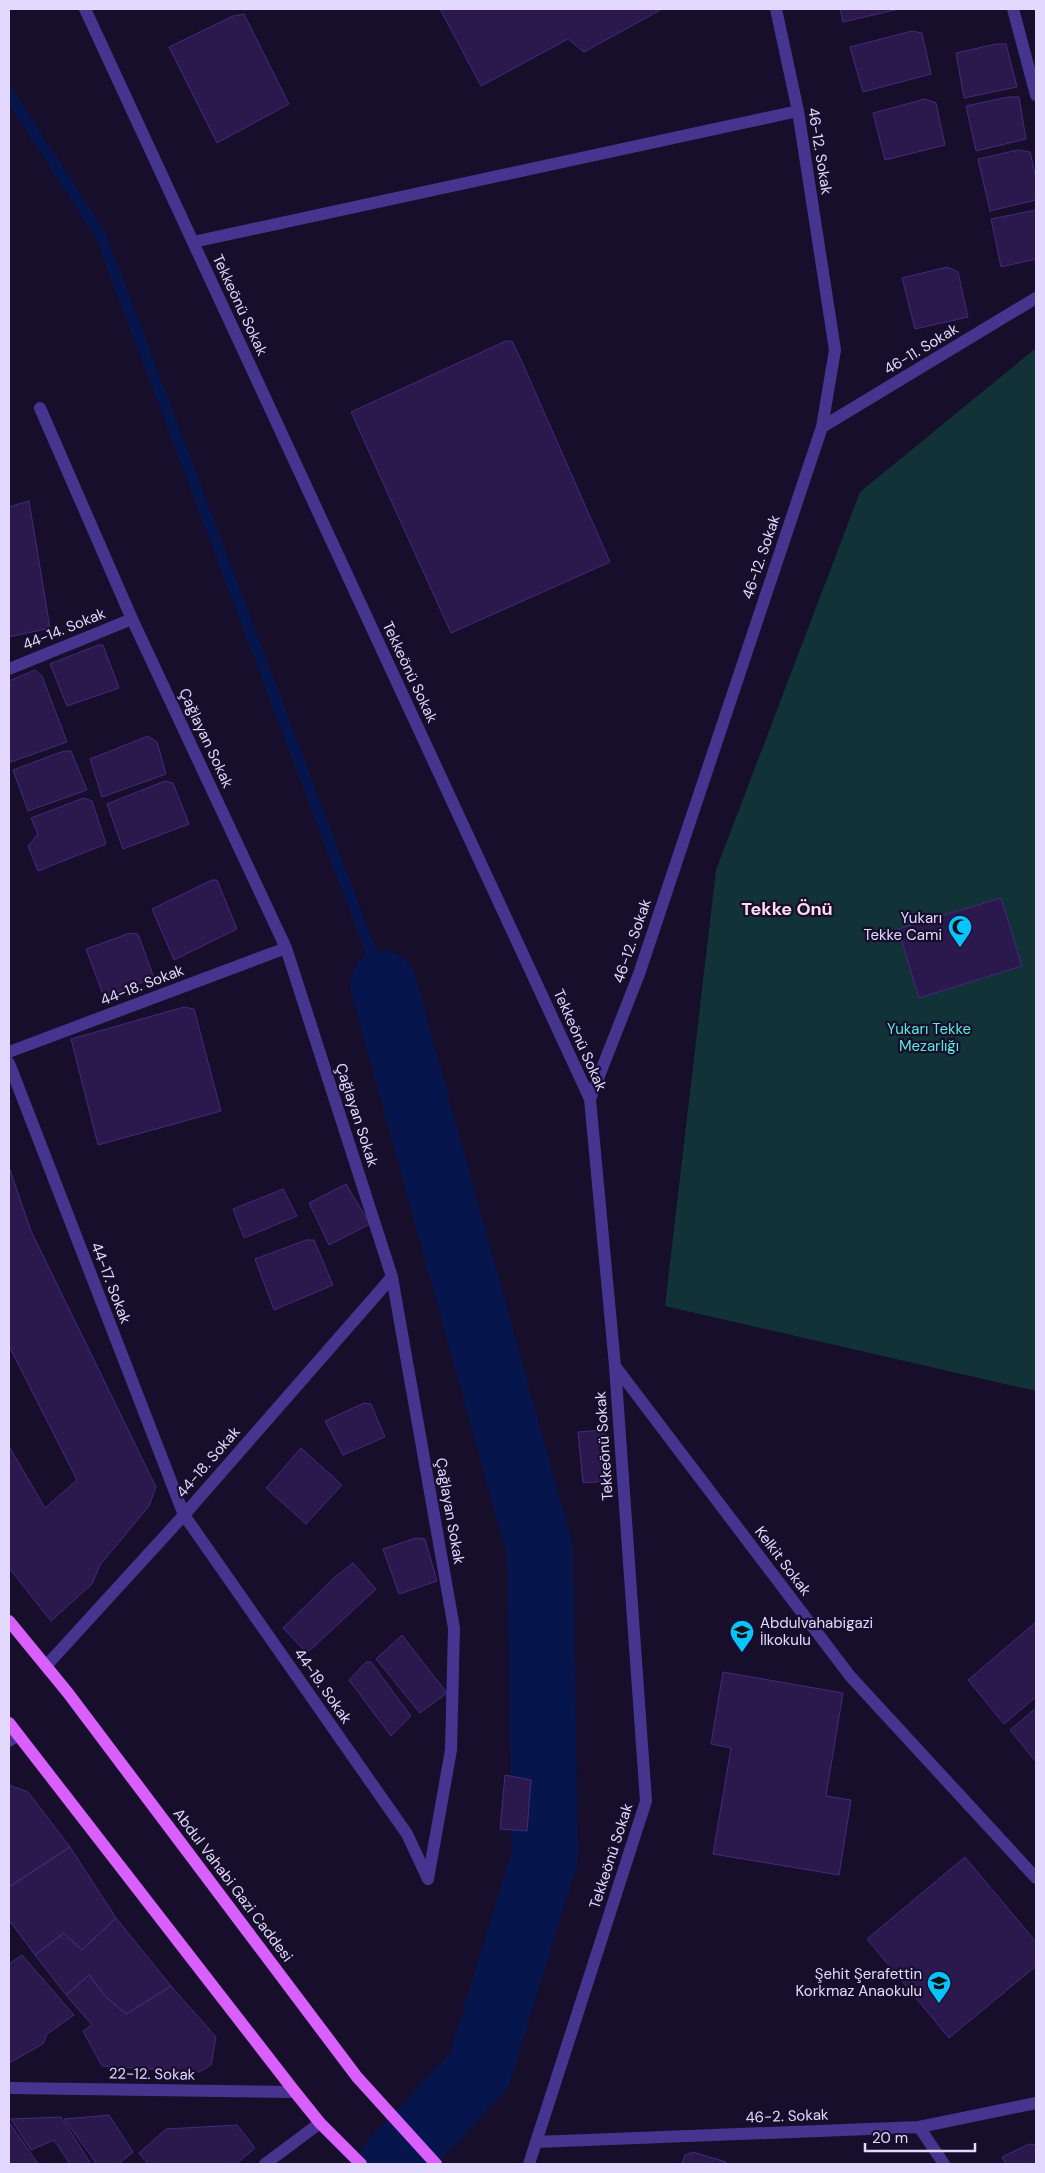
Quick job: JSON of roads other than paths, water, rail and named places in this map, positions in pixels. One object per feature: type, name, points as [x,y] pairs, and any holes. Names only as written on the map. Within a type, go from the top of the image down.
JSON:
[{"type":"main road","name":"Abdul Vahabi Gazi Caddesi","points":[[9,1621],[46,1666],[357,2077],[436,2164]]},
{"type":"main road","points":[[9,1723],[13,1738],[320,2123],[360,2164]]},
{"type":"street","name":"Tekkeönü Sokak","points":[[85,9],[590,1099],[615,1366],[646,1801],[529,2164]]},
{"type":"street","name":"46-12. Sokak","points":[[590,1099],[639,974],[822,427],[835,350],[798,111],[776,9]]},
{"type":"street","points":[[1013,9],[1036,95]]},
{"type":"street","points":[[193,242],[798,111]]},
{"type":"street","name":"46-11. Sokak","points":[[822,427],[1036,298]]},
{"type":"street","name":"Çağlayan Sokak","points":[[40,408],[132,619],[286,948],[392,1277],[454,1628],[450,1750],[428,1879]]},
{"type":"street","name":"44-14. Sokak","points":[[9,669],[132,619]]},
{"type":"street","name":"44-18. Sokak","points":[[9,1052],[286,948]]},
{"type":"street","name":"44-17. Sokak","points":[[9,1063],[184,1515]]},
{"type":"street","name":"44-18. Sokak","points":[[46,1666],[184,1515],[392,1277]]},
{"type":"street","name":"Kelkit Sokak","points":[[615,1366],[850,1676],[1036,1878]]},
{"type":"street","name":"44-19. Sokak","points":[[184,1515],[407,1834],[428,1879]]},
{"type":"street","name":"22-12. Sokak","points":[[9,2088],[295,2092]]},
{"type":"street","name":"46-2. Sokak","points":[[536,2142],[919,2127],[1036,2103]]},
{"type":"street","points":[[265,2164],[320,2123]]},
{"type":"street","points":[[919,2127],[944,2164]]},
{"type":"waterway","points":[[9,94],[101,236],[383,984]]},
{"type":"waterway","points":[[383,984],[540,1551],[545,1856],[479,2071],[391,2164]]},
{"type":"place","name":"Yukarı Tekke Cami","points":[[960,948]]},
{"type":"place","name":"Abdulvahabigazi İlkokulu","points":[[742,1653]]},
{"type":"place","name":"Şehit Şerafettin Korkmaz Anaokulu","points":[[939,2004]]},
{"type":"district","name":"Tekke Önü","points":[[787,909]]},
{"type":"park label","name":"Yukarı Tekke Mezarlığı","points":[[929,1038]]}]
